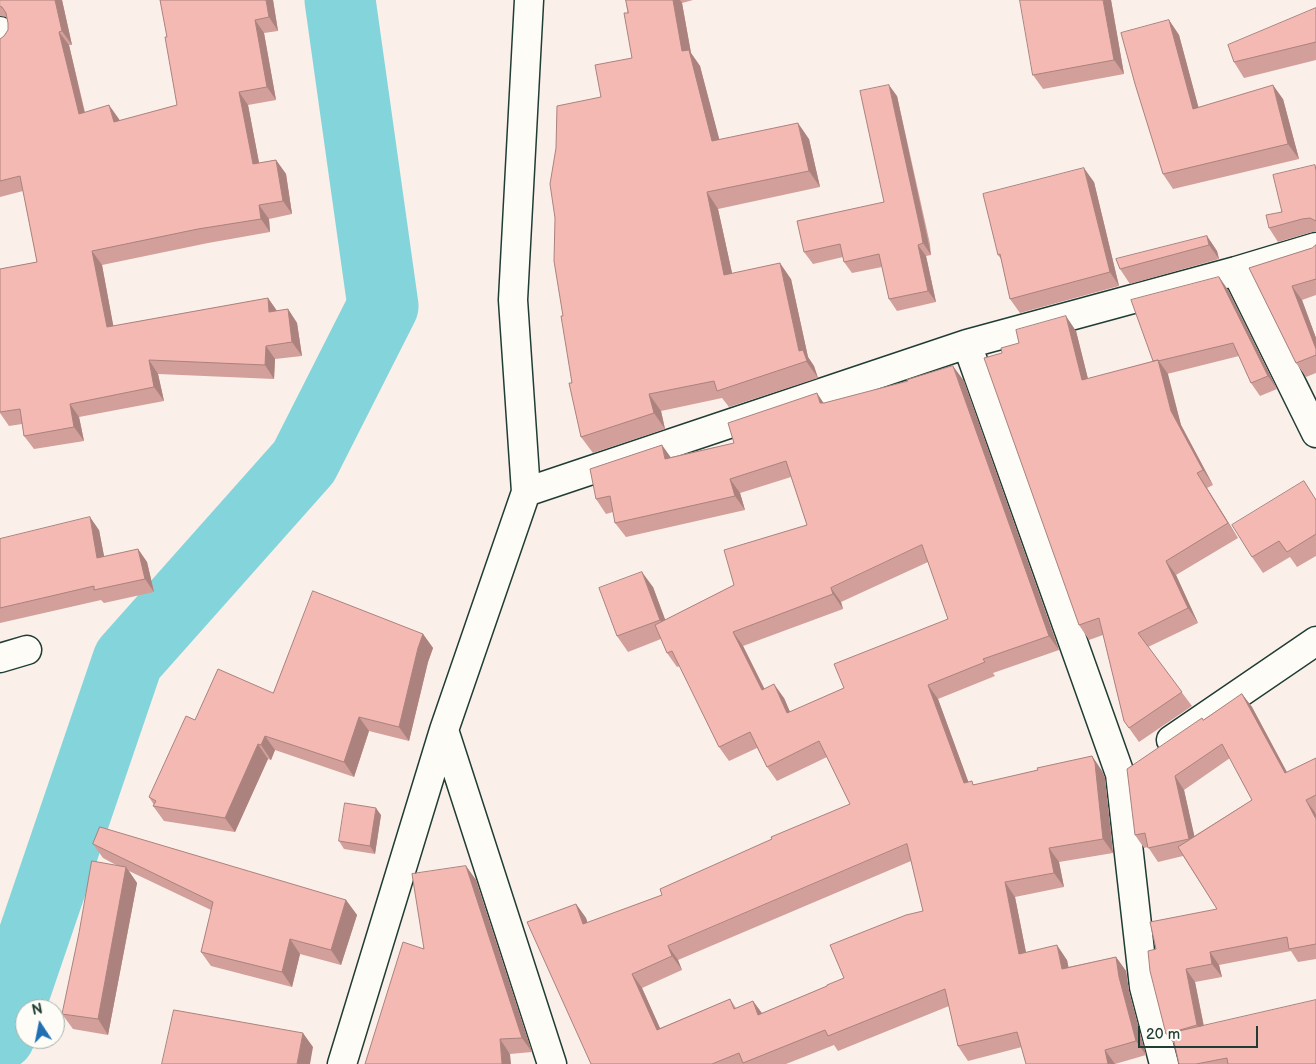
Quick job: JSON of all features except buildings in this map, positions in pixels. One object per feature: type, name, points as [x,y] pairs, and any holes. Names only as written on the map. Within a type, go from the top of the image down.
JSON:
[{"type":"street","points":[[342,1064],[444,730],[526,492],[513,300],[529,0]]},
{"type":"street","points":[[0,31],[2,40],[0,41]]},
{"type":"street","points":[[526,492],[967,344],[1236,271],[1316,247]]},
{"type":"street","points":[[1236,271],[1316,434]]},
{"type":"street","points":[[967,344],[1120,774],[1144,987],[1164,1064]]},
{"type":"street","points":[[1120,774],[1316,641]]},
{"type":"street","points":[[0,658],[27,650]]},
{"type":"street","points":[[444,730],[552,1064]]},
{"type":"waterway","points":[[0,1035],[128,660],[304,462],[383,306],[340,0]]}]
